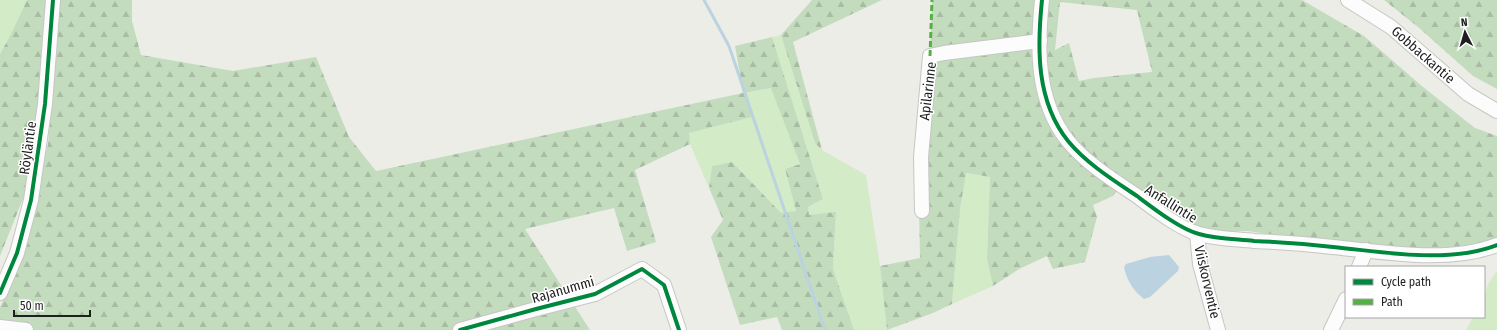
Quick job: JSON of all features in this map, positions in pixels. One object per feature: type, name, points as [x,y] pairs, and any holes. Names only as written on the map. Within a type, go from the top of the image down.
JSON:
[{"type":"street","name":"Röyläntie","points":[[0,293],[17,253],[31,200],[45,104],[53,0]]},
{"type":"street","name":"Anfallintie","points":[[1042,0],[1040,70],[1052,116],[1068,141],[1087,160],[1179,225],[1197,234],[1215,238],[1416,255],[1438,255],[1469,252],[1497,245]]},
{"type":"street","name":"Gobbackantie","points":[[1348,0],[1390,27],[1468,94],[1497,111]]},
{"type":"street","name":"Apilarinne","points":[[922,211],[921,157],[930,56],[944,52],[1040,41]]},
{"type":"street","name":"Viiskorventie","points":[[1197,234],[1200,264],[1218,330]]},
{"type":"street","points":[[1359,266],[1366,250]]},
{"type":"street","name":"Rajanummi","points":[[460,330],[595,294],[642,269],[664,285],[679,330]]},
{"type":"street","points":[[1332,330],[1345,301]]},
{"type":"street","points":[[0,328],[26,330]]},
{"type":"green space","points":[[0,0],[27,0],[0,54]]},
{"type":"green space","points":[[27,0],[47,0],[41,80],[28,186],[0,256],[0,54]]},
{"type":"green space","points":[[60,0],[132,0],[132,21],[141,55],[233,71],[316,57],[349,137],[376,171],[743,93],[735,46],[772,37],[823,199],[808,207],[809,215],[836,212],[833,269],[854,330],[782,330],[777,317],[740,325],[711,237],[723,220],[709,188],[712,166],[732,162],[781,213],[796,211],[785,169],[800,164],[771,88],[744,93],[752,117],[689,133],[690,144],[635,170],[656,242],[627,251],[614,208],[525,229],[590,330],[0,330],[0,307],[22,256],[48,144]]},
{"type":"green space","points":[[812,0],[882,0],[793,42],[822,150],[815,143],[781,35]]},
{"type":"green space","points":[[932,0],[1302,0],[1364,36],[1423,87],[1475,128],[1497,136],[1497,239],[1478,244],[1442,248],[1413,248],[1281,236],[1248,231],[1216,232],[1189,224],[1125,180],[1113,196],[1093,205],[1097,217],[1085,262],[1053,269],[1047,256],[1019,269],[993,286],[987,259],[990,177],[966,173],[960,209],[952,304],[933,313],[887,330],[880,266],[920,258],[918,157],[931,35]],"holes":[[[1060,2],[1137,10],[1152,72],[1079,81],[1069,43],[1055,50]]]},
{"type":"green space","points":[[1384,0],[1497,0],[1497,89],[1473,76],[1418,27]]},
{"type":"green space","points":[[781,35],[815,143],[822,150],[866,175],[880,266],[887,330],[854,330],[833,269],[836,213],[809,215],[808,207],[823,199],[772,37]]},
{"type":"green space","points":[[772,88],[800,164],[785,169],[796,211],[781,214],[732,162],[712,166],[709,188],[690,144],[688,133],[751,117],[744,93]]},
{"type":"green space","points":[[965,173],[990,177],[987,259],[993,286],[952,304],[960,209]]},
{"type":"green space","points":[[1497,271],[1497,330],[1466,330],[1472,318],[1485,318],[1485,293],[1492,277]]},
{"type":"water","points":[[1169,255],[1179,267],[1178,271],[1150,297],[1144,299],[1131,285],[1124,267],[1126,264],[1150,257]]},
{"type":"waterway","points":[[704,0],[729,46],[825,330]]},
{"type":"marked path","points":[[930,56],[932,0]]},
{"type":"cycle path","points":[[0,293],[17,253],[31,200],[45,104],[53,0]]},
{"type":"cycle path","points":[[1042,0],[1039,37],[1041,74],[1044,91],[1057,125],[1068,141],[1091,164],[1184,228],[1206,236],[1220,238],[1303,244],[1395,254],[1458,254],[1478,251],[1497,245]]},
{"type":"cycle path","points":[[460,330],[595,294],[642,269],[664,285],[679,330]]}]
